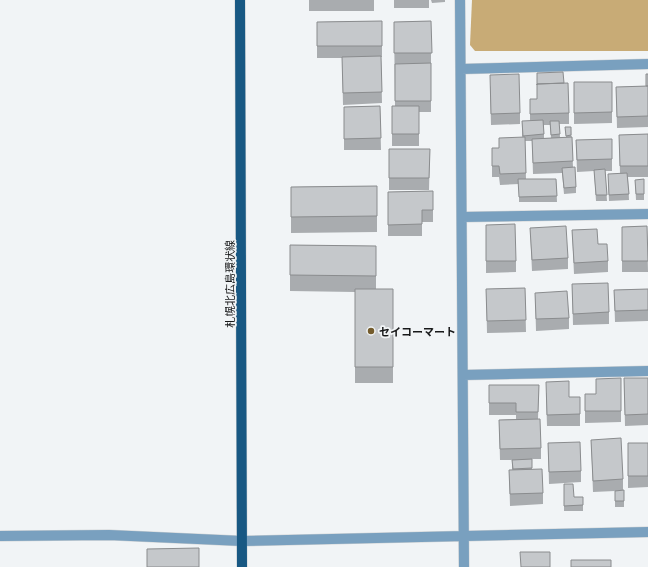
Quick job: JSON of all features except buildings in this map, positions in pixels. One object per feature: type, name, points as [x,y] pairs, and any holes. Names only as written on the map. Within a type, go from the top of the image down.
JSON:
[{"type":"main road","name":"札幌北広島環状線","points":[[240,0],[242,567]]},
{"type":"street","points":[[460,0],[464,567]]},
{"type":"street","points":[[461,69],[648,64]]},
{"type":"street","points":[[462,217],[648,214]]},
{"type":"street","points":[[463,375],[648,371]]},
{"type":"street","points":[[0,536],[109,535],[242,541],[648,532]]},
{"type":"shaded area","points":[[472,0],[648,0],[648,51],[475,51],[470,45]]},
{"type":"place","name":"セイコーマート","points":[[371,331]]}]
